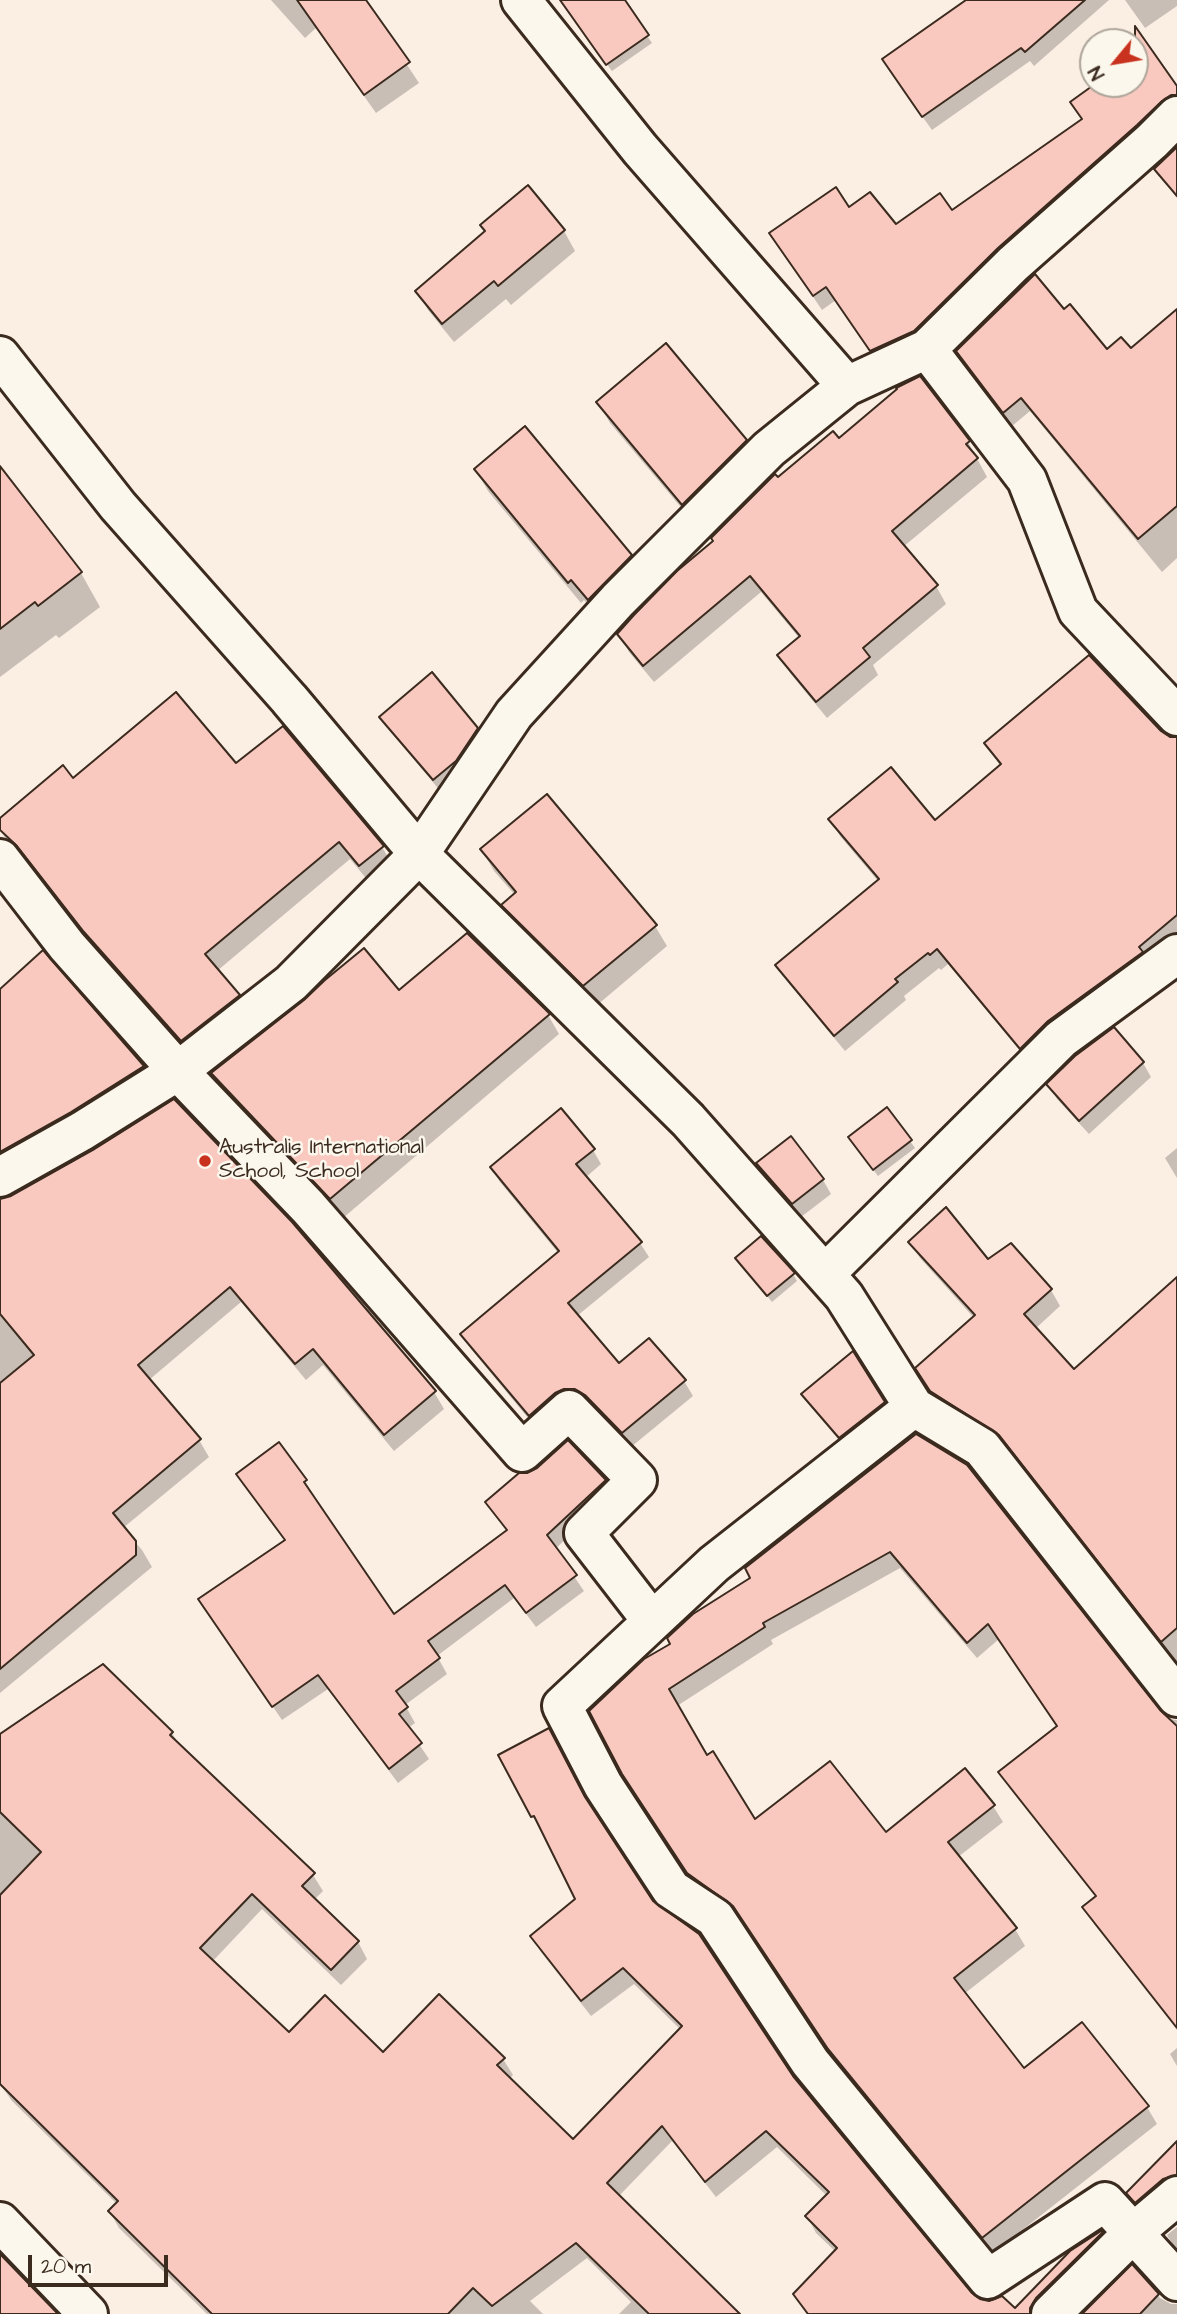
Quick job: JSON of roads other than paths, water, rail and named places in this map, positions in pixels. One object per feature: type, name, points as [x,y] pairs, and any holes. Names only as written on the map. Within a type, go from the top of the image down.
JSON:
[{"type":"street","points":[[521,0],[640,149],[848,386]]},
{"type":"street","points":[[0,1177],[82,1131],[178,1071],[291,983],[419,853],[513,714],[618,600],[769,449],[848,386],[927,349],[1013,264],[1177,116]]},
{"type":"street","points":[[927,349],[1027,480],[1078,611],[1177,716]]},
{"type":"street","points":[[0,356],[118,506],[289,699],[419,853],[688,1120],[825,1274],[844,1296],[915,1407],[982,1448],[1177,1698]]},
{"type":"street","points":[[0,859],[67,946],[178,1071],[309,1207],[522,1452],[569,1410],[637,1480],[584,1533],[652,1621]]},
{"type":"street","points":[[825,1274],[1061,1040],[1177,954]]},
{"type":"street","points":[[915,1407],[714,1564],[562,1706],[603,1784],[671,1889],[715,1918],[810,2062],[988,2278],[1105,2202],[1177,2281]]},
{"type":"street","points":[[1051,2314],[1133,2233],[1177,2196]]},
{"type":"street","points":[[0,2221],[88,2314]]},
{"type":"place","name":"Australis International School, School","points":[[205,1161]]}]
